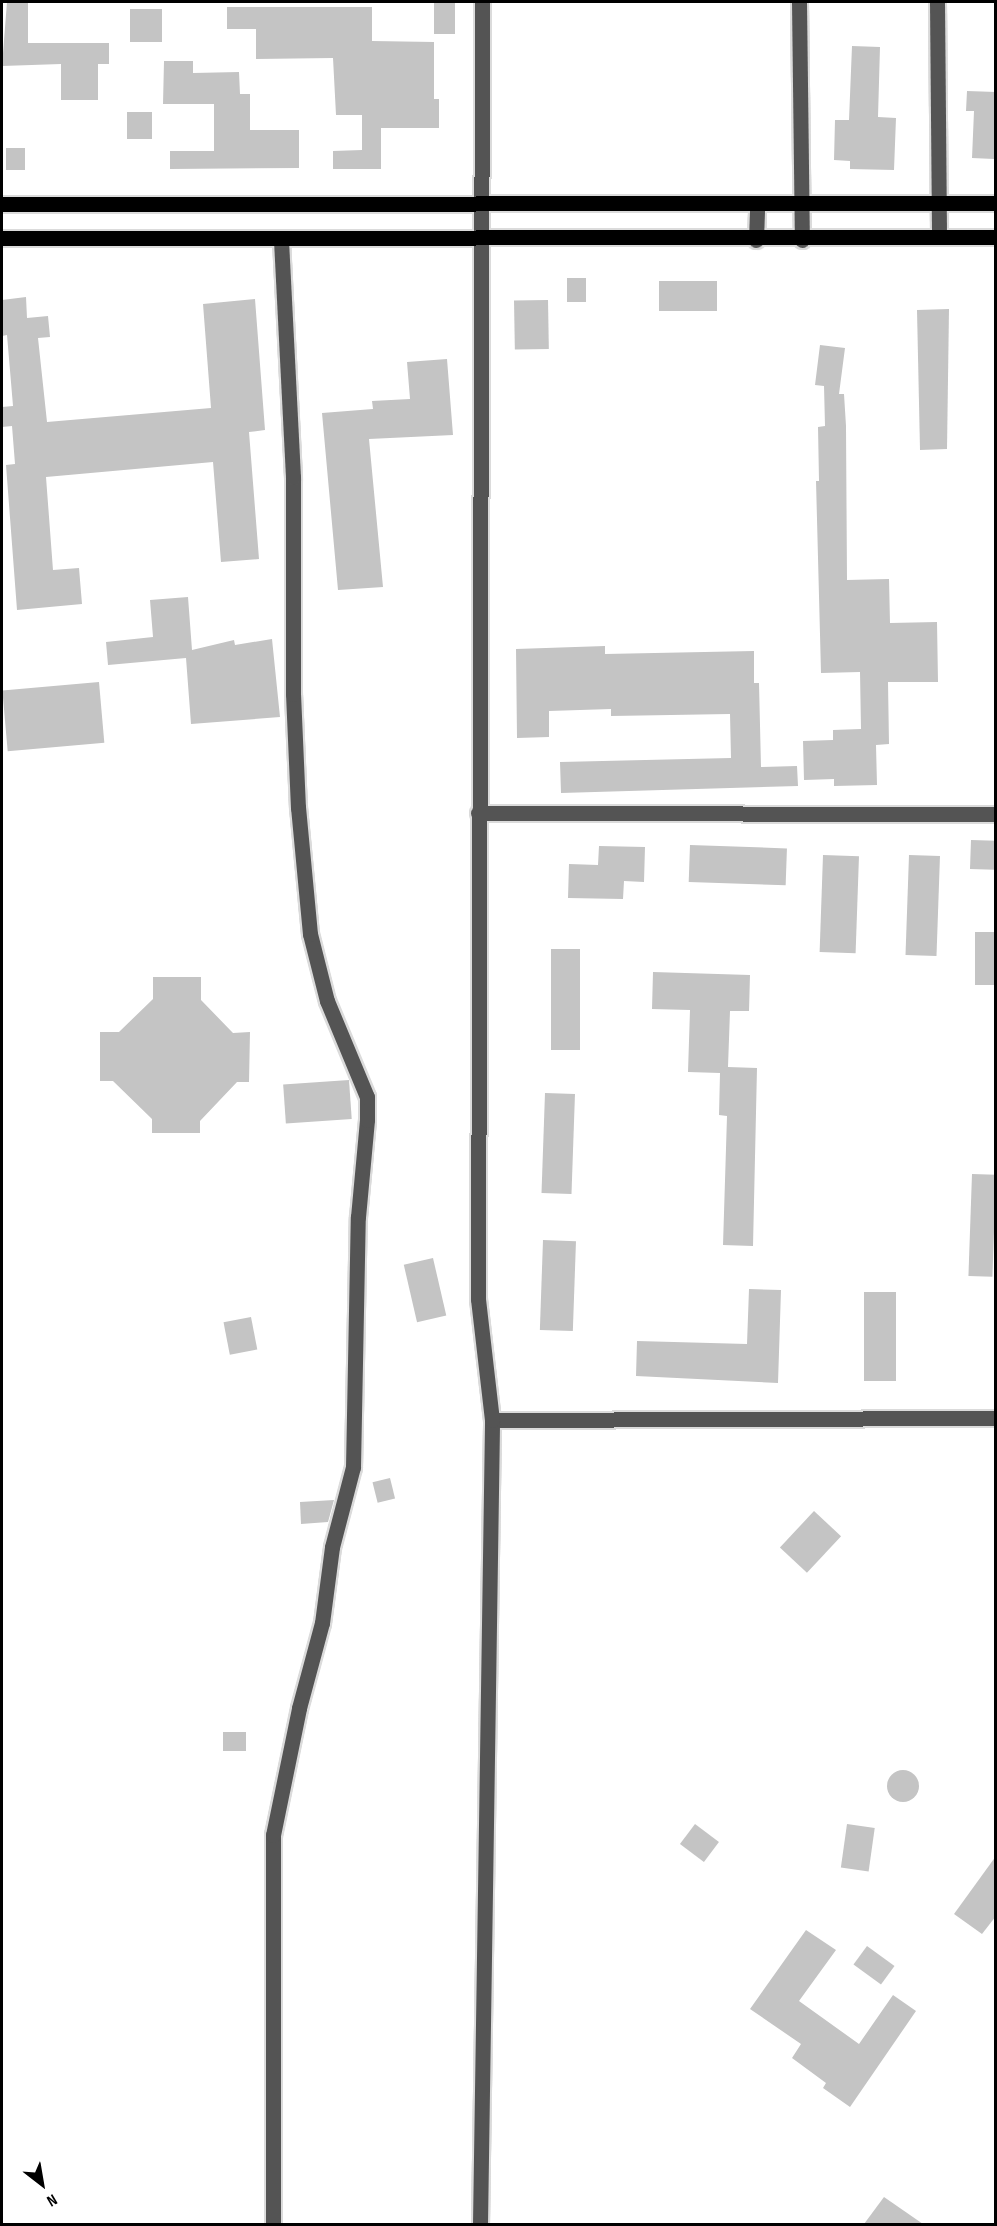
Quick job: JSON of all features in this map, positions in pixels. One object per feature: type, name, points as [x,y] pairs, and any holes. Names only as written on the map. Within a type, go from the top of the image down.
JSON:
[{"type":"main road","points":[[2,204],[801,205],[996,203]]},
{"type":"main road","points":[[2,238],[802,240],[996,237]]},
{"type":"street","points":[[480,2224],[492,1420],[478,1299],[482,2]]},
{"type":"street","points":[[800,2],[802,240]]},
{"type":"street","points":[[937,2],[939,237]]},
{"type":"street","points":[[756,240],[757,205]]},
{"type":"street","points":[[273,2224],[273,1835],[299,1708],[322,1623],[332,1547],[353,1467],[358,1217],[367,1120],[367,1096],[327,1001],[310,934],[298,808],[293,694],[293,477],[281,238]]},
{"type":"street","points":[[478,813],[996,814]]},
{"type":"street","points":[[492,1420],[996,1418]]},
{"type":"building","points":[[7,2],[28,2],[28,43],[109,43],[109,64],[98,64],[98,100],[61,100],[61,64],[2,66]]},
{"type":"building","points":[[434,2],[455,2],[455,34],[434,34]]},
{"type":"building","points":[[227,7],[372,7],[372,41],[434,42],[434,99],[439,99],[439,128],[381,128],[381,169],[333,169],[333,151],[362,150],[362,115],[336,115],[333,58],[256,59],[256,29],[227,29]]},
{"type":"building","points":[[130,9],[162,9],[162,42],[130,42]]},
{"type":"building","points":[[852,46],[880,47],[878,117],[896,118],[894,170],[850,169],[850,161],[834,160],[835,120],[849,120]]},
{"type":"building","points":[[164,61],[193,61],[193,73],[239,72],[240,94],[250,94],[250,130],[299,130],[299,168],[170,169],[170,151],[214,151],[214,104],[163,104]]},
{"type":"building","points":[[967,91],[996,92],[994,159],[972,158],[974,111],[966,111]]},
{"type":"building","points":[[127,112],[152,112],[152,139],[127,139]]},
{"type":"building","points":[[6,148],[25,148],[25,170],[6,170]]},
{"type":"building","points":[[567,278],[586,278],[586,302],[567,302]]},
{"type":"building","points":[[659,281],[717,281],[717,311],[659,311]]},
{"type":"building","points":[[26,297],[27,318],[48,316],[50,337],[38,338],[47,422],[211,408],[203,304],[255,299],[265,430],[249,432],[259,559],[221,562],[213,462],[46,477],[53,570],[79,568],[82,604],[17,610],[6,465],[15,464],[12,426],[2,427],[2,407],[13,406],[7,335],[2,336],[2,300]]},
{"type":"building","points":[[548,300],[549,349],[515,350],[514,301]]},
{"type":"building","points":[[949,309],[947,449],[920,450],[917,310]]},
{"type":"building","points":[[820,345],[845,348],[839,394],[844,394],[846,426],[847,580],[889,579],[890,623],[937,622],[938,682],[888,682],[889,744],[876,745],[877,785],[834,786],[834,779],[804,780],[803,741],[833,740],[833,730],[861,729],[860,672],[821,673],[816,481],[819,481],[818,427],[825,426],[824,386],[815,385]]},
{"type":"building","points":[[447,359],[453,435],[369,439],[383,587],[338,590],[322,413],[373,409],[372,401],[410,399],[407,362]]},
{"type":"building","points":[[188,597],[192,650],[234,640],[235,645],[272,639],[280,717],[191,724],[186,658],[108,665],[106,642],[153,637],[150,600]]},
{"type":"building","points":[[605,646],[605,654],[754,651],[754,683],[759,683],[761,767],[797,766],[798,786],[561,793],[560,762],[731,758],[730,714],[611,716],[611,709],[549,711],[549,737],[517,738],[516,649]]},
{"type":"building","points":[[99,682],[104,743],[8,751],[2,690]]},
{"type":"building","points":[[971,840],[996,841],[995,870],[970,869]]},
{"type":"building","points":[[690,845],[787,848],[786,885],[689,882]]},
{"type":"building","points":[[599,846],[645,847],[644,882],[624,881],[623,899],[568,898],[569,864],[598,865]]},
{"type":"building","points":[[823,855],[859,856],[856,953],[820,952]]},
{"type":"building","points":[[909,855],[940,856],[936,956],[906,955]]},
{"type":"building","points":[[975,932],[996,932],[996,985],[975,985]]},
{"type":"building","points":[[551,949],[580,949],[580,1050],[551,1050]]},
{"type":"building","points":[[653,972],[750,975],[749,1011],[730,1011],[728,1067],[757,1068],[753,1246],[723,1245],[727,1116],[719,1115],[720,1073],[688,1072],[690,1010],[652,1009]]},
{"type":"building","points":[[153,977],[201,977],[201,1000],[233,1033],[250,1032],[249,1082],[237,1082],[200,1121],[200,1133],[152,1133],[152,1119],[113,1081],[100,1081],[100,1032],[119,1032],[153,999]]},
{"type":"building","points":[[349,1080],[352,1119],[286,1124],[283,1085]]},
{"type":"building","points":[[545,1093],[575,1094],[571,1194],[542,1193]]},
{"type":"building","points":[[972,1174],[996,1175],[992,1277],[968,1276]]},
{"type":"building","points":[[543,1240],[576,1241],[573,1331],[540,1330]]},
{"type":"building","points":[[433,1258],[446,1315],[417,1322],[404,1265]]},
{"type":"building","points":[[749,1289],[781,1290],[778,1383],[636,1376],[637,1341],[747,1344]]},
{"type":"building","points":[[864,1292],[896,1292],[896,1381],[864,1381]]},
{"type":"building","points":[[251,1317],[257,1349],[230,1355],[224,1322]]},
{"type":"building","points":[[390,1478],[395,1498],[378,1503],[373,1482]]},
{"type":"building","points":[[334,1500],[328,1522],[301,1524],[300,1502]]},
{"type":"building","points":[[814,1511],[841,1536],[807,1573],[780,1548]]},
{"type":"building","points":[[223,1732],[246,1732],[246,1751],[223,1751]]},
{"type":"building","points":[[903,1770],[914,1775],[919,1786],[914,1797],[903,1802],[892,1797],[887,1786],[892,1775]]},
{"type":"building","points":[[695,1824],[719,1842],[704,1862],[680,1844]]},
{"type":"building","points":[[847,1824],[875,1828],[869,1871],[841,1868]]},
{"type":"building","points":[[996,1856],[996,1916],[982,1934],[954,1914]]},
{"type":"building","points":[[806,1930],[836,1950],[799,2001],[859,2044],[893,1995],[916,2011],[850,2107],[823,2088],[826,2083],[792,2058],[801,2044],[750,2009]]},
{"type":"building","points":[[867,1946],[895,1966],[881,1985],[853,1965]]},
{"type":"building","points":[[884,2197],[923,2224],[864,2224]]}]
